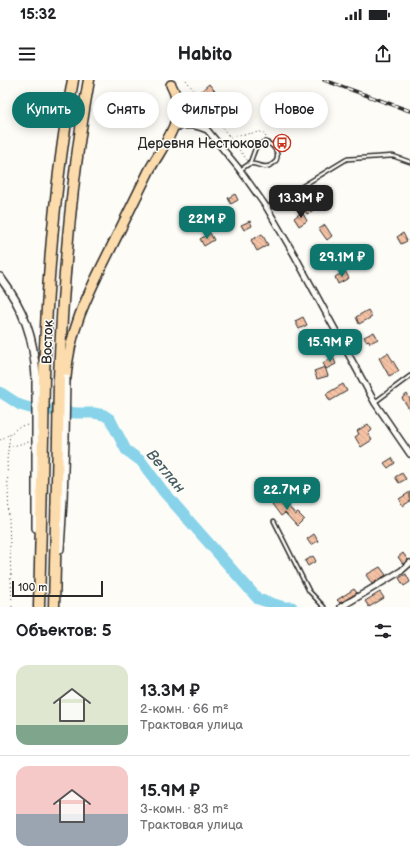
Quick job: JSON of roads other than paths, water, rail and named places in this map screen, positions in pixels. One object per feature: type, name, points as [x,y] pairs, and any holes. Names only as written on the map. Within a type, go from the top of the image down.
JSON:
[{"type":"highway","name":"Восток","points":[[39,607],[37,439],[40,377],[52,227],[61,155],[73,80]]},
{"type":"highway","name":"Восток","points":[[54,607],[63,378],[62,306],[76,155],[89,80]]},
{"type":"highway","points":[[63,378],[70,343],[84,303],[149,171],[174,126],[178,111],[176,94],[169,82]]},
{"type":"main road","points":[[0,278],[16,300],[26,322],[34,348],[40,377]]},
{"type":"street","points":[[169,82],[240,170],[267,208],[296,256],[375,403],[410,454]]},
{"type":"street","points":[[203,128],[208,130]]},
{"type":"street","points":[[340,607],[401,571],[410,564]]},
{"type":"lane","points":[[240,170],[253,163],[267,167],[274,163],[277,152],[273,146],[268,143],[261,143],[254,148],[249,164]]},
{"type":"lane","points":[[267,208],[347,159],[393,156],[410,162]]},
{"type":"lane","points":[[375,403],[410,376]]},
{"type":"lane","points":[[274,521],[309,591],[324,607]]},
{"type":"waterway","name":"Ветлан","points":[[0,392],[20,405],[30,408],[76,413],[94,413],[104,415],[110,419],[126,450],[141,461],[163,491],[258,599],[284,607],[292,607]]},
{"type":"railway","points":[[324,80],[410,111]]},
{"type":"place","name":"Деревня Нестюково","points":[[282,143]]}]
